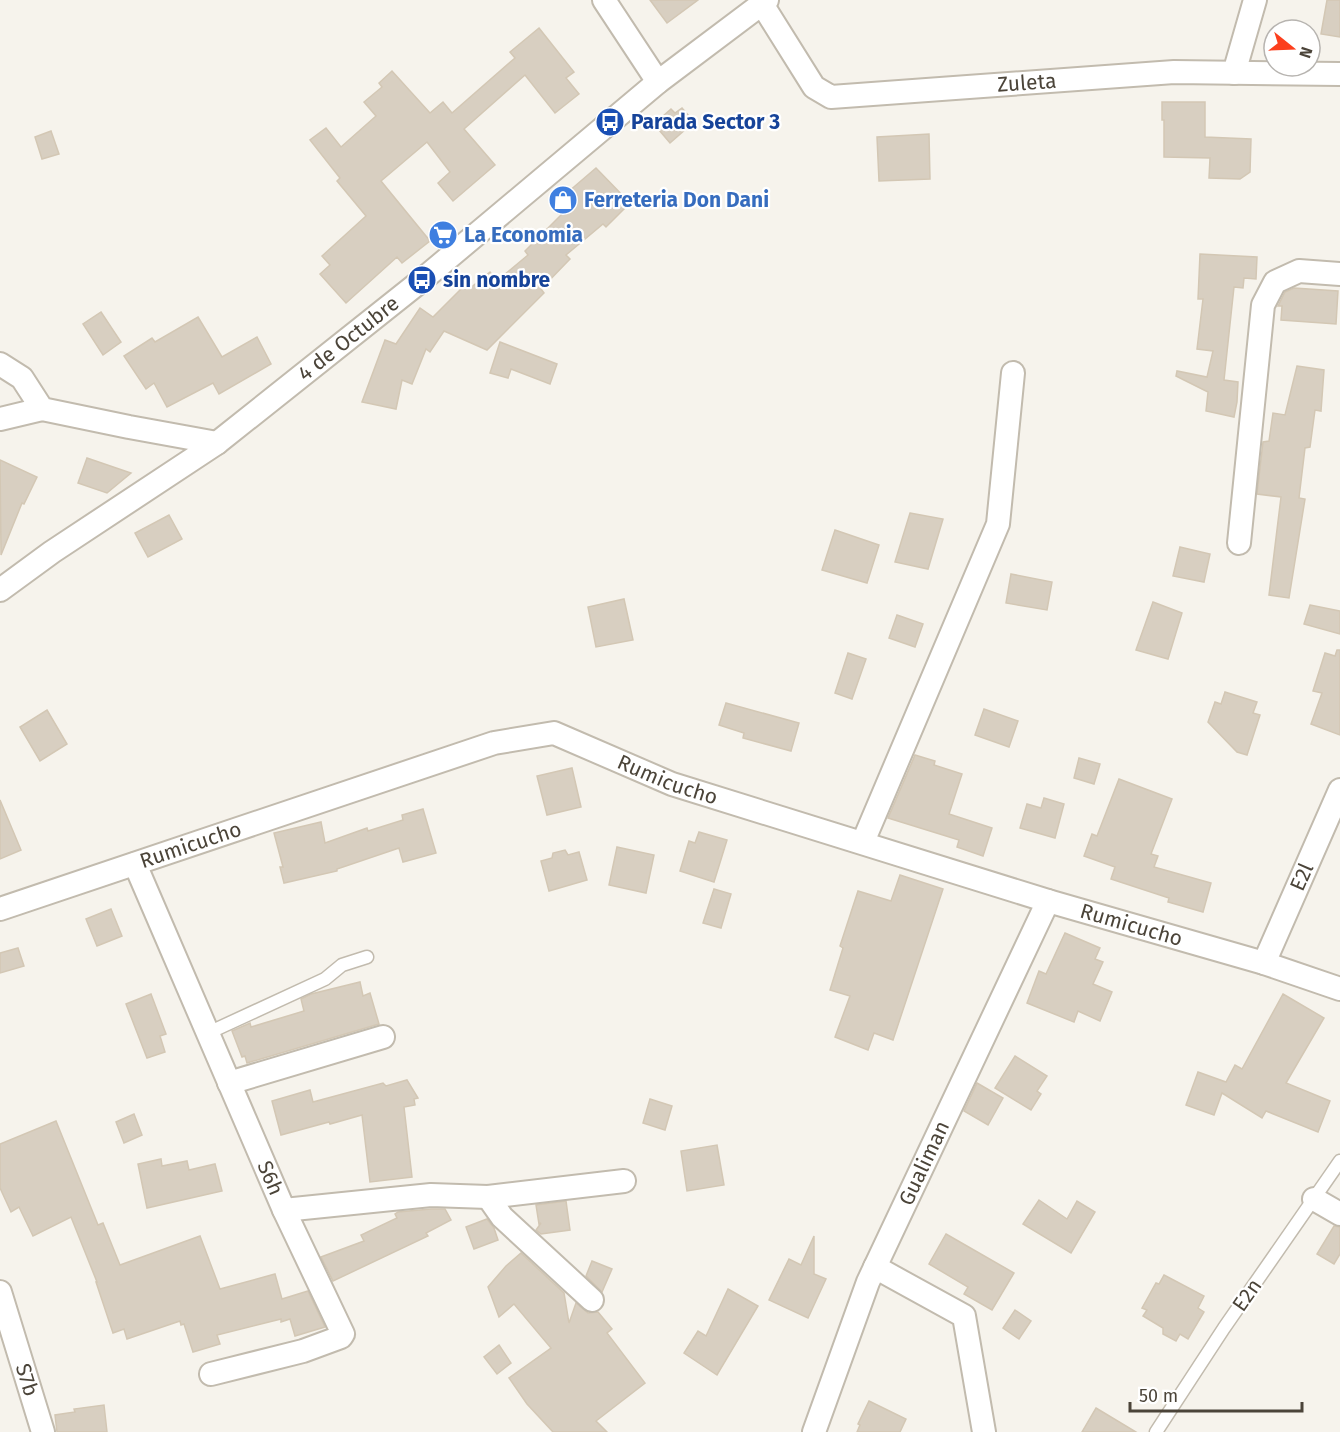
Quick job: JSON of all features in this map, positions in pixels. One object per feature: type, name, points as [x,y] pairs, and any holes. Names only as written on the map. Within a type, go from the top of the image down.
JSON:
[{"type":"street","points":[[604,0],[658,82]]},
{"type":"street","points":[[1234,73],[1255,0]]},
{"type":"street","name":"4 de Octubre","points":[[0,590],[52,552],[217,442],[422,280],[658,82],[764,2]]},
{"type":"street","name":"Zuleta","points":[[764,2],[814,87],[831,97],[1174,72],[1340,74]]},
{"type":"street","points":[[1239,543],[1263,305],[1275,282],[1299,271],[1340,274]]},
{"type":"street","points":[[0,364],[22,378],[42,409]]},
{"type":"street","points":[[863,842],[999,524],[1013,373]]},
{"type":"street","points":[[0,419],[42,409],[129,428],[217,442]]},
{"type":"street","name":"Rumicucho","points":[[0,909],[494,743],[554,733],[672,784],[1048,901],[1264,963],[1340,989]]},
{"type":"street","name":"E2l","points":[[1264,963],[1340,790]]},
{"type":"street","name":"S6h","points":[[135,864],[284,1209],[431,1195],[488,1197],[624,1181]]},
{"type":"street","name":"Gualiman","points":[[814,1432],[868,1282],[1048,901]]},
{"type":"street","points":[[230,1083],[383,1036]]},
{"type":"street","points":[[488,1197],[502,1217],[592,1300]]},
{"type":"street","points":[[1314,1199],[1340,1214]]},
{"type":"street","points":[[211,1374],[303,1351],[341,1337],[343,1334],[284,1209]]},
{"type":"street","points":[[875,1267],[964,1316],[984,1432]]},
{"type":"street","name":"S7b","points":[[0,1292],[43,1432]]},
{"type":"lane","points":[[208,1033],[325,979],[342,965],[367,957]]},
{"type":"lane","name":"E2n","points":[[1156,1432],[1224,1328],[1340,1161]]},
{"type":"building","points":[[650,0],[698,0],[667,23]]},
{"type":"building","points":[[1327,0],[1340,0],[1340,37],[1322,34]]},
{"type":"building","points":[[539,28],[574,72],[566,78],[579,94],[555,113],[525,75],[464,129],[495,165],[453,201],[438,183],[450,172],[427,142],[381,181],[430,241],[402,263],[397,257],[346,303],[320,274],[330,265],[322,256],[366,216],[337,181],[340,178],[310,140],[326,128],[341,147],[376,116],[364,102],[382,87],[379,83],[392,71],[430,113],[443,102],[452,113],[515,58],[510,52]]},
{"type":"building","points":[[1162,102],[1205,102],[1205,137],[1251,139],[1250,172],[1240,179],[1209,178],[1210,158],[1164,157]]},
{"type":"building","points":[[682,108],[694,122],[670,143],[654,124],[671,109],[675,113]]},
{"type":"building","points":[[51,131],[59,154],[42,159],[35,137]]},
{"type":"building","points":[[929,134],[930,179],[879,181],[877,137]]},
{"type":"building","points":[[596,168],[630,203],[606,227],[603,224],[566,255],[570,259],[541,289],[544,293],[487,350],[444,331],[430,352],[426,349],[412,384],[402,380],[396,409],[362,402],[385,340],[396,344],[420,308],[433,317],[465,285],[469,289],[490,272],[497,281],[528,255],[525,251],[562,214],[554,204]]},
{"type":"building","points":[[1200,254],[1257,257],[1256,279],[1244,278],[1243,288],[1234,287],[1224,380],[1238,382],[1234,417],[1206,411],[1208,392],[1176,376],[1177,371],[1207,377],[1213,351],[1197,349],[1203,299],[1198,299]]},
{"type":"building","points":[[1294,288],[1338,291],[1336,324],[1281,320],[1282,306],[1278,306],[1285,292]]},
{"type":"building","points":[[101,312],[121,342],[103,355],[83,324]]},
{"type":"building","points":[[198,317],[222,357],[257,337],[271,364],[219,394],[213,383],[167,407],[154,383],[146,389],[124,356],[152,338],[155,342]]},
{"type":"building","points":[[500,342],[557,364],[550,384],[511,369],[508,378],[490,373]]},
{"type":"building","points":[[1297,366],[1324,370],[1321,411],[1315,410],[1310,447],[1305,448],[1299,498],[1305,499],[1289,598],[1269,595],[1281,497],[1257,494],[1263,442],[1269,441],[1273,413],[1285,415]]},
{"type":"building","points":[[87,458],[131,473],[107,493],[78,483]]},
{"type":"building","points":[[0,460],[37,477],[24,504],[22,503],[1,555]]},
{"type":"building","points":[[910,513],[943,519],[928,569],[895,562]]},
{"type":"building","points":[[169,515],[182,539],[148,557],[135,533]]},
{"type":"building","points":[[835,530],[879,545],[867,583],[822,570]]},
{"type":"building","points":[[1180,547],[1210,554],[1204,582],[1173,576]]},
{"type":"building","points":[[1011,574],[1052,582],[1047,610],[1006,603]]},
{"type":"building","points":[[624,599],[633,640],[596,647],[588,607]]},
{"type":"building","points":[[1153,602],[1182,613],[1168,659],[1136,650]]},
{"type":"building","points":[[1310,605],[1340,611],[1340,634],[1304,624]]},
{"type":"building","points":[[897,615],[923,624],[915,647],[889,638]]},
{"type":"building","points":[[1337,650],[1340,650],[1340,735],[1311,724],[1322,693],[1313,691],[1325,653],[1335,656]]},
{"type":"building","points":[[848,653],[866,659],[852,699],[835,693]]},
{"type":"building","points":[[1225,692],[1257,702],[1253,713],[1260,715],[1247,755],[1237,752],[1208,722],[1215,702],[1221,704]]},
{"type":"building","points":[[726,703],[799,723],[791,751],[743,738],[744,733],[719,725]]},
{"type":"building","points":[[984,709],[1018,721],[1009,747],[975,735]]},
{"type":"building","points":[[47,710],[67,744],[40,761],[20,727]]},
{"type":"building","points":[[915,755],[935,761],[934,765],[962,774],[949,814],[992,828],[983,856],[957,847],[959,840],[888,818]]},
{"type":"building","points":[[1079,758],[1100,764],[1094,784],[1074,778]]},
{"type":"building","points":[[572,768],[581,807],[547,815],[537,776]]},
{"type":"building","points":[[1119,779],[1172,799],[1151,854],[1158,856],[1154,867],[1211,883],[1203,912],[1168,902],[1169,898],[1111,879],[1115,867],[1084,856],[1092,834],[1097,836]]},
{"type":"building","points":[[1044,798],[1064,804],[1055,838],[1020,828],[1027,804],[1041,808]]},
{"type":"building","points":[[0,800],[21,850],[0,859]]},
{"type":"building","points":[[423,809],[436,853],[403,862],[399,848],[337,869],[337,871],[284,883],[280,867],[283,867],[274,833],[321,822],[325,843],[367,828],[368,831],[403,820],[402,815]]},
{"type":"building","points":[[699,832],[727,840],[714,882],[680,871],[689,841],[695,843]]},
{"type":"building","points":[[617,847],[654,855],[646,893],[609,885]]},
{"type":"building","points":[[565,850],[568,855],[579,852],[587,880],[549,891],[541,861],[552,858],[553,853]]},
{"type":"building","points":[[900,875],[943,889],[893,1040],[874,1033],[868,1050],[835,1037],[850,996],[830,990],[843,948],[840,946],[858,891],[891,901]]},
{"type":"building","points":[[714,889],[731,894],[721,928],[703,923]]},
{"type":"building","points":[[111,909],[122,936],[97,946],[86,919]]},
{"type":"building","points":[[1065,933],[1100,948],[1095,959],[1103,962],[1093,984],[1112,992],[1100,1021],[1078,1011],[1074,1022],[1027,1003],[1039,971],[1046,974]]},
{"type":"building","points":[[18,948],[24,966],[0,973],[0,953]]},
{"type":"building","points":[[360,982],[363,996],[370,993],[379,1024],[247,1063],[245,1056],[242,1057],[232,1031],[250,1023],[251,1027],[304,1011],[301,999],[311,994]]},
{"type":"building","points":[[151,994],[166,1034],[160,1036],[165,1052],[147,1058],[126,1004]]},
{"type":"building","points":[[1283,994],[1324,1018],[1286,1083],[1330,1101],[1318,1132],[1266,1111],[1262,1118],[1222,1093],[1214,1115],[1186,1105],[1198,1072],[1226,1082],[1235,1065],[1242,1069]]},
{"type":"building","points":[[1015,1056],[1047,1076],[1037,1091],[1041,1094],[1031,1110],[995,1088]]},
{"type":"building","points":[[407,1080],[418,1098],[414,1099],[415,1105],[404,1107],[412,1177],[370,1182],[362,1115],[281,1135],[272,1101],[310,1090],[313,1102],[383,1083],[386,1086]]},
{"type":"building","points":[[977,1083],[1003,1098],[988,1125],[964,1111]]},
{"type":"building","points":[[650,1099],[672,1106],[665,1130],[643,1123]]},
{"type":"building","points":[[134,1114],[142,1135],[124,1143],[116,1122]]},
{"type":"building","points":[[56,1121],[98,1225],[103,1223],[120,1265],[200,1236],[220,1289],[275,1274],[282,1299],[308,1291],[325,1327],[295,1336],[290,1319],[281,1322],[281,1319],[217,1335],[220,1344],[193,1352],[184,1324],[181,1325],[180,1321],[127,1339],[124,1329],[113,1333],[97,1282],[71,1217],[33,1236],[19,1207],[11,1212],[0,1188],[0,1144]]},
{"type":"building","points":[[717,1145],[724,1185],[687,1191],[681,1151]]},
{"type":"building","points":[[161,1159],[162,1166],[187,1161],[189,1170],[215,1164],[222,1191],[147,1208],[138,1164]]},
{"type":"building","points":[[1039,1200],[1067,1219],[1077,1201],[1095,1212],[1071,1253],[1023,1224]]},
{"type":"building","points":[[566,1201],[570,1230],[541,1234],[536,1230],[541,1223],[539,1224],[536,1205]]},
{"type":"building","points":[[445,1209],[451,1220],[426,1233],[428,1236],[333,1281],[321,1257],[364,1241],[361,1235],[397,1218],[395,1214],[398,1212]]},
{"type":"building","points":[[487,1219],[494,1228],[498,1240],[474,1249],[466,1227]]},
{"type":"building","points":[[1334,1226],[1340,1227],[1340,1254],[1334,1264],[1317,1254]]},
{"type":"building","points":[[946,1234],[1014,1273],[992,1310],[964,1294],[968,1287],[929,1264]]},
{"type":"building","points":[[814,1236],[814,1274],[826,1279],[808,1318],[769,1300],[789,1259],[801,1265]]},
{"type":"building","points":[[521,1253],[564,1293],[569,1323],[576,1303],[588,1313],[598,1312],[612,1329],[607,1333],[645,1383],[596,1421],[607,1432],[553,1432],[527,1404],[509,1378],[551,1348],[514,1304],[499,1317],[488,1287]]},
{"type":"building","points":[[592,1261],[612,1269],[602,1292],[586,1276]]},
{"type":"building","points":[[1164,1275],[1204,1296],[1198,1308],[1204,1312],[1188,1339],[1180,1334],[1176,1341],[1163,1334],[1163,1328],[1143,1316],[1147,1310],[1142,1308],[1156,1283],[1159,1284]]},
{"type":"building","points":[[728,1289],[758,1306],[717,1375],[684,1353],[698,1331],[706,1336]]},
{"type":"building","points":[[1015,1310],[1031,1321],[1019,1339],[1003,1328]]},
{"type":"building","points":[[499,1345],[511,1363],[497,1374],[484,1357]]},
{"type":"building","points":[[869,1401],[906,1419],[900,1432],[857,1432],[860,1425],[858,1424]]},
{"type":"building","points":[[104,1405],[107,1432],[57,1432],[55,1415],[75,1412],[74,1409]]},
{"type":"building","points":[[1096,1408],[1136,1432],[1082,1432]]},
{"type":"place","name":"Parada Sector 3","points":[[610,122]]},
{"type":"place","name":"Ferreteria Don Dani","points":[[563,200]]},
{"type":"place","name":"La Economia","points":[[443,235]]},
{"type":"place","name":"sin nombre","points":[[422,280]]}]
